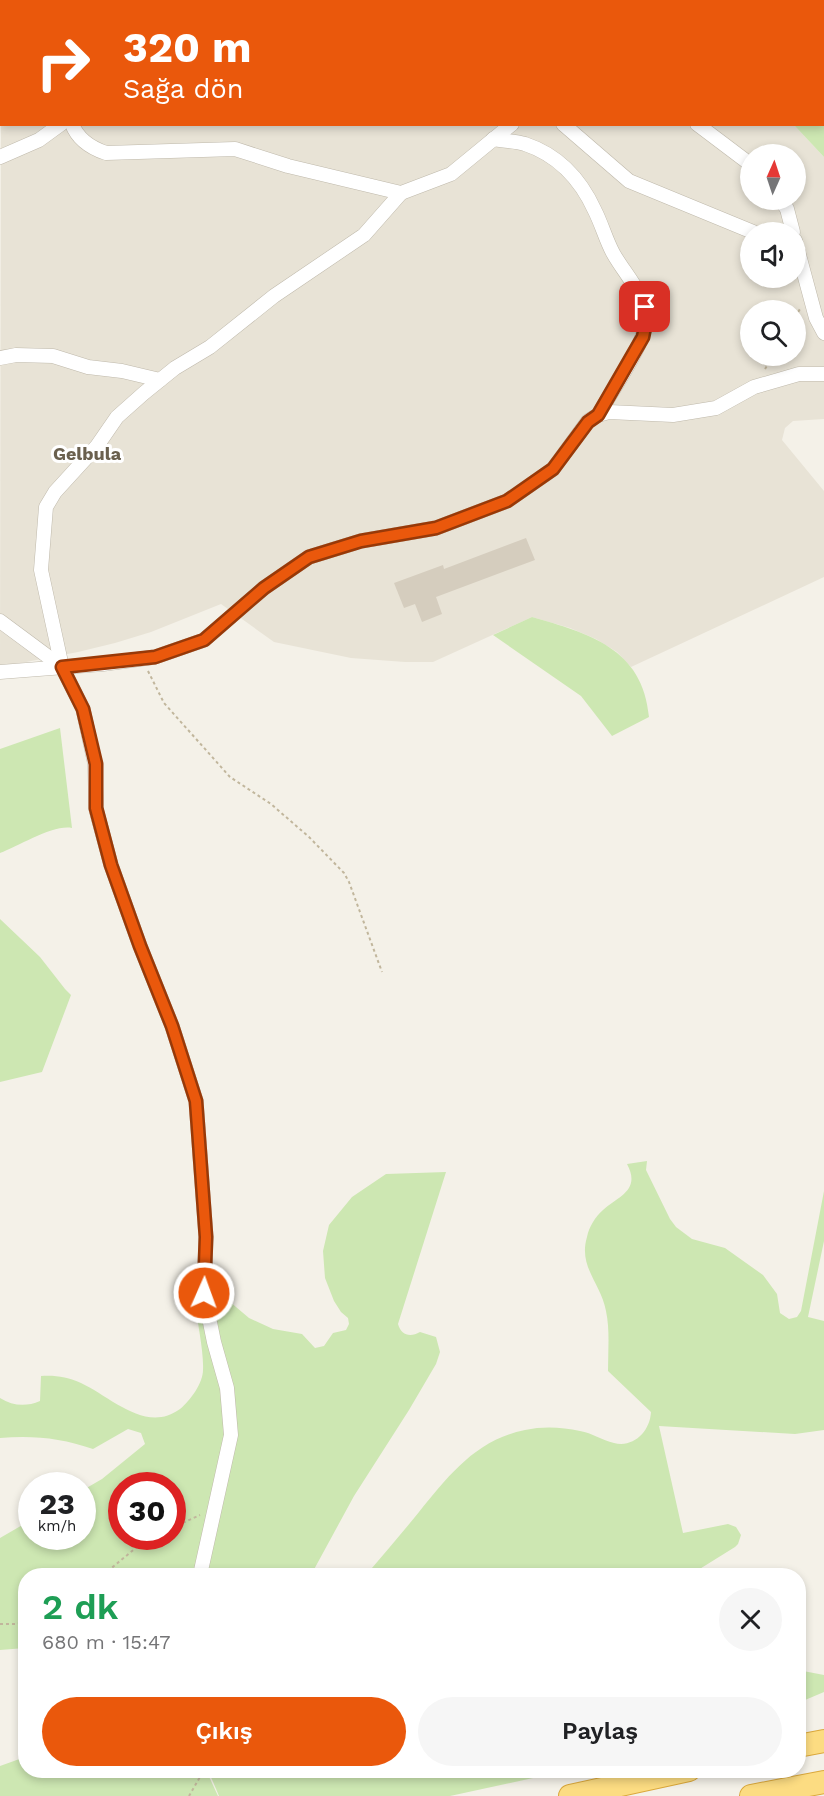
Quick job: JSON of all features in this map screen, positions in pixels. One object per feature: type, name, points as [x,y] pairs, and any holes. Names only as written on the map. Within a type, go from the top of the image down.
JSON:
[{"type":"highway","points":[[806,1744],[824,1741]]},
{"type":"highway","points":[[570,1796],[652,1778]]},
{"type":"highway","points":[[751,1796],[824,1782]]},
{"type":"street","points":[[0,157],[39,140],[58,126]]},
{"type":"street","points":[[73,126],[83,141],[106,153],[234,149],[288,166],[401,193]]},
{"type":"street","points":[[202,1568],[231,1435],[226,1388],[204,1293],[206,1237],[196,1101],[172,1026],[111,865],[96,808],[96,764],[83,709],[62,667],[41,570],[46,507],[55,492],[97,446],[117,417],[160,380],[210,347],[274,297],[364,235],[401,193],[451,174],[510,126]]},
{"type":"street","points":[[565,126],[629,181],[740,227]]},
{"type":"street","points":[[700,126],[740,156]]},
{"type":"street","points":[[493,139],[524,144],[552,157],[575,177],[594,209],[613,253],[639,292],[645,307],[646,322],[643,337],[598,415]]},
{"type":"street","points":[[806,282],[816,318],[824,333]]},
{"type":"street","points":[[0,358],[16,355],[53,356],[88,367],[122,371],[160,380]]},
{"type":"street","points":[[0,672],[155,657],[204,640],[264,588],[309,557],[361,541],[436,528],[507,501],[553,469],[588,422],[598,415],[609,412],[673,415],[716,408],[754,387],[799,374],[824,374]]},
{"type":"street","points":[[0,621],[62,667]]},
{"type":"path","points":[[142,659],[164,703],[230,777],[271,804],[309,837],[344,873],[350,882],[382,972]]},
{"type":"path","points":[[186,1521],[215,1508]]},
{"type":"path","points":[[111,1568],[133,1550]]},
{"type":"path","points":[[0,1624],[18,1624]]},
{"type":"path","points":[[189,1796],[199,1778]]},
{"type":"shaded area","points":[[1,126],[795,126],[824,157],[824,419],[793,421],[785,428],[782,440],[824,491],[824,577],[631,667],[617,652],[596,639],[570,628],[532,617],[433,662],[351,658],[274,642],[221,604],[151,632],[115,643],[0,667]]},
{"type":"green space","points":[[795,126],[824,126],[824,157]]},
{"type":"green space","points":[[532,617],[592,637],[624,659],[636,675],[645,694],[649,717],[612,736],[581,696],[493,635]]},
{"type":"green space","points":[[60,728],[72,828],[46,832],[0,853],[0,749]]},
{"type":"green space","points":[[0,919],[40,957],[71,995],[42,1072],[0,1082]]},
{"type":"green space","points":[[647,1161],[646,1170],[676,1227],[692,1239],[725,1248],[763,1275],[777,1294],[780,1313],[789,1319],[797,1317],[801,1311],[824,1191],[824,1241],[808,1317],[824,1321],[824,1430],[795,1434],[659,1426],[683,1533],[728,1524],[736,1527],[741,1535],[735,1547],[701,1568],[372,1568],[453,1472],[492,1442],[525,1430],[552,1428],[584,1432],[621,1444],[640,1436],[648,1426],[651,1412],[608,1371],[606,1311],[585,1257],[588,1233],[595,1219],[630,1186],[631,1173],[627,1164]]},
{"type":"green space","points":[[446,1172],[398,1324],[401,1331],[406,1334],[413,1335],[420,1332],[436,1337],[440,1352],[436,1364],[354,1496],[315,1568],[18,1568],[18,1649],[0,1650],[0,1538],[18,1528],[18,1550],[96,1550],[96,1482],[108,1474],[108,1550],[186,1550],[186,1472],[111,1472],[145,1444],[141,1433],[128,1429],[93,1449],[47,1438],[0,1438],[0,1398],[20,1405],[40,1401],[41,1376],[56,1376],[81,1383],[129,1411],[154,1417],[167,1416],[180,1409],[188,1401],[202,1375],[203,1363],[195,1302],[223,1296],[249,1318],[273,1329],[302,1334],[315,1348],[324,1346],[333,1333],[346,1330],[349,1324],[348,1318],[334,1301],[325,1278],[323,1251],[329,1225],[352,1197],[386,1174]]},
{"type":"green space","points":[[806,1672],[824,1675],[824,1692],[806,1700]]},
{"type":"green space","points":[[18,1760],[18,1778],[210,1778],[218,1796],[0,1796],[0,1766]]},
{"type":"green space","points":[[211,1778],[533,1778],[450,1796],[219,1796]]},
{"type":"building","points":[[526,538],[535,560],[436,597],[442,614],[422,622],[415,604],[404,608],[394,583],[443,565],[444,569]]},
{"type":"district","name":"Gelbula","points":[[87,454]]},
{"type":"route","points":[[204,1293],[206,1237],[196,1101],[172,1026],[111,865],[96,808],[96,764],[83,709],[62,667],[155,657],[204,640],[264,588],[309,557],[361,541],[436,528],[507,501],[553,469],[580,431],[598,415],[643,337],[646,322],[645,307]]}]
